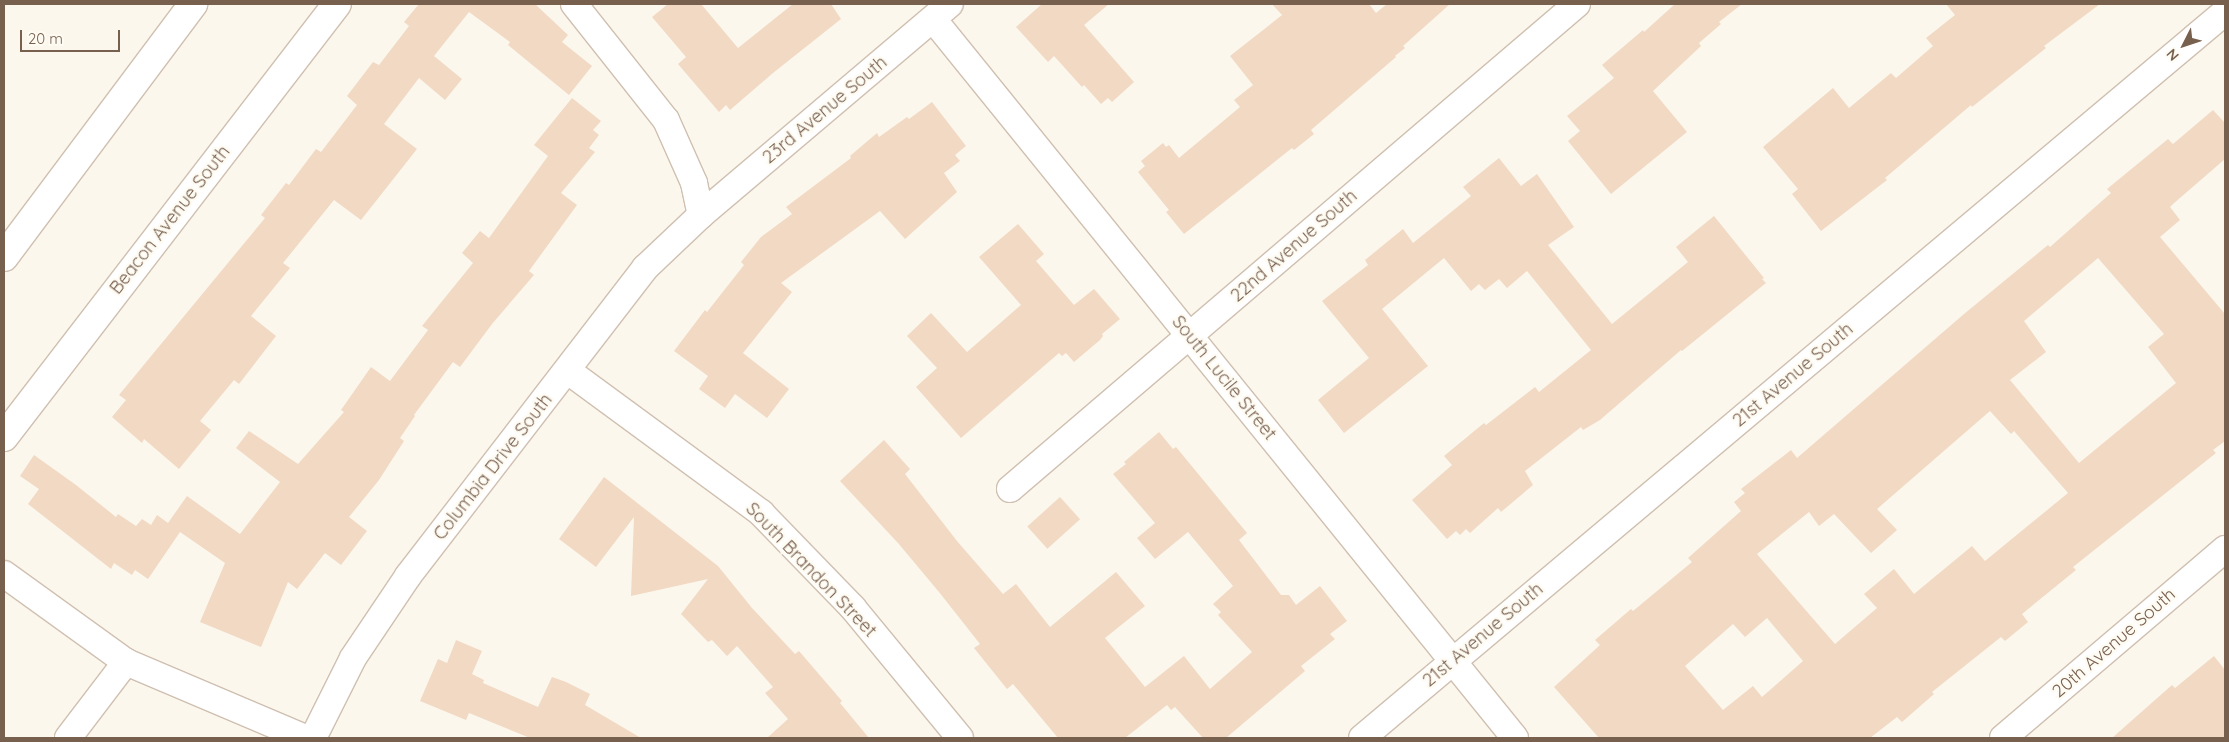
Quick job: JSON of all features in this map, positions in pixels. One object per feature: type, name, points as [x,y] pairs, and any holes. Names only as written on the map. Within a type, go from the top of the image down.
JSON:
[{"type":"main road","points":[[4,257],[193,4]]},
{"type":"main road","name":"Beacon Avenue South","points":[[4,437],[337,4]]},
{"type":"street","points":[[574,4],[666,120],[694,183],[701,215]]},
{"type":"street","name":"22nd Avenue South","points":[[1010,490],[1578,4]]},
{"type":"street","name":"23rd Avenue South","points":[[701,215],[941,11]]},
{"type":"street","name":"South Lucile Street","points":[[941,11],[1189,336],[1515,738]]},
{"type":"street","name":"21st Avenue South","points":[[1362,738],[2225,12]]},
{"type":"street","name":"Columbia Drive South","points":[[313,738],[353,658],[408,576],[568,371],[645,268],[701,215]]},
{"type":"street","name":"South Brandon Street","points":[[568,371],[761,513],[852,608],[960,738]]},
{"type":"street","name":"20th Avenue South","points":[[2003,738],[2225,549]]},
{"type":"street","points":[[4,574],[126,662],[305,738]]},
{"type":"street","points":[[68,738],[126,662]]},
{"type":"building","points":[[419,4],[535,4],[568,35],[562,42],[592,66],[569,95],[508,45],[510,42],[469,12],[434,56],[462,79],[445,100],[419,78],[384,124],[417,149],[361,220],[334,200],[283,263],[290,268],[251,316],[276,336],[239,384],[234,380],[200,421],[211,430],[179,469],[144,439],[142,443],[112,417],[126,400],[119,395],[265,218],[261,215],[286,183],[289,185],[316,149],[321,152],[357,105],[347,96],[373,62],[379,65],[409,26],[404,22]]},
{"type":"building","points":[[668,4],[701,4],[738,48],[793,4],[831,4],[841,19],[730,110],[726,105],[719,112],[678,64],[686,57],[652,17]]},
{"type":"building","points":[[1042,4],[1109,4],[1084,25],[1134,82],[1112,102],[1108,98],[1101,104],[1084,85],[1082,87],[1054,56],[1048,62],[1016,27]]},
{"type":"building","points":[[1272,4],[1369,4],[1376,13],[1387,4],[1450,4],[1403,46],[1405,48],[1396,57],[1311,130],[1314,134],[1294,150],[1292,148],[1184,234],[1166,212],[1169,210],[1138,172],[1145,166],[1141,161],[1163,143],[1166,147],[1169,145],[1179,158],[1240,107],[1234,100],[1253,85],[1230,56],[1282,15]]},
{"type":"building","points":[[1675,4],[1742,4],[1719,22],[1721,24],[1699,43],[1701,46],[1653,91],[1687,132],[1611,194],[1568,141],[1580,131],[1567,116],[1614,78],[1602,65],[1643,30],[1644,32]]},
{"type":"building","points":[[1946,4],[2100,4],[2044,46],[2046,48],[1972,107],[1971,105],[1885,178],[1887,180],[1821,231],[1792,194],[1798,189],[1763,147],[1833,88],[1849,108],[1891,73],[1896,78],[1933,46],[1926,38],[1955,15]]},
{"type":"building","points":[[572,98],[601,121],[593,130],[599,135],[589,148],[595,152],[561,193],[577,205],[529,271],[534,275],[492,324],[460,367],[453,362],[414,415],[400,438],[404,441],[379,480],[349,517],[367,531],[341,565],[325,553],[297,589],[288,582],[261,647],[200,622],[225,563],[180,532],[148,579],[135,570],[132,575],[114,563],[111,569],[28,504],[39,489],[20,476],[34,455],[116,517],[118,514],[136,526],[142,519],[151,525],[157,515],[168,523],[187,496],[240,534],[280,482],[236,448],[249,431],[298,464],[344,412],[341,410],[371,367],[390,381],[428,330],[422,326],[473,263],[462,253],[480,231],[489,238],[548,156],[534,145]]},
{"type":"building","points":[[932,102],[966,146],[955,155],[960,161],[944,173],[957,192],[905,239],[880,211],[781,283],[792,292],[743,353],[789,389],[767,418],[735,394],[725,408],[699,389],[708,376],[674,351],[705,310],[707,312],[744,265],[741,262],[761,237],[792,214],[786,207],[851,158],[850,156],[877,133],[879,137],[907,117],[909,119]]},
{"type":"building","points":[[2213,110],[2225,123],[2225,159],[2170,207],[2180,220],[2160,237],[2225,314],[2225,441],[2213,450],[2216,453],[2073,567],[2076,570],[2022,614],[2028,622],[2005,641],[2001,637],[1932,692],[1934,694],[1902,722],[1897,717],[1870,738],[1599,738],[1554,687],[1600,645],[1595,640],[1631,609],[1633,611],[1692,562],[1688,558],[1741,511],[1734,502],[1745,493],[1741,489],[1791,450],[1797,458],[1964,314],[2048,245],[2050,247],[2111,193],[2107,189],[2168,139],[2173,144]],"holes":[[[2098,258],[2164,334],[2148,347],[2176,383],[2079,463],[2010,380],[2046,352],[2024,321]],[[1990,411],[2011,434],[2014,431],[2068,493],[1985,561],[1972,546],[1914,594],[1894,569],[1864,594],[1877,608],[1835,644],[1757,554],[1809,512],[1819,526],[1834,514],[1871,553],[1897,530],[1877,509]],[[1767,618],[1803,661],[1762,697],[1753,686],[1723,710],[1685,666],[1733,624],[1745,637]]]},
{"type":"building","points":[[1499,158],[1521,186],[1537,174],[1574,227],[1548,245],[1612,324],[1688,262],[1676,247],[1714,216],[1766,283],[1681,350],[1600,420],[1583,430],[1581,427],[1525,471],[1533,485],[1501,512],[1498,508],[1470,533],[1466,529],[1460,535],[1456,531],[1447,539],[1412,500],[1452,465],[1444,456],[1484,423],[1486,425],[1535,387],[1539,392],[1591,350],[1527,271],[1507,288],[1499,279],[1485,290],[1479,284],[1471,291],[1444,258],[1382,309],[1428,366],[1344,433],[1318,400],[1369,358],[1322,301],[1368,265],[1365,260],[1403,229],[1413,243],[1471,196],[1463,187]]},
{"type":"building","points":[[1018,224],[1044,254],[1036,261],[1074,305],[1094,289],[1120,319],[1102,334],[1103,336],[1100,340],[1074,362],[1066,353],[1062,356],[1059,353],[961,438],[916,387],[937,368],[907,336],[931,313],[967,352],[1021,305],[979,257]]},
{"type":"building","points":[[1159,432],[1173,449],[1176,447],[1247,533],[1239,540],[1281,595],[1289,595],[1296,605],[1320,586],[1347,621],[1330,634],[1335,639],[1301,666],[1305,671],[1226,738],[1203,738],[1175,707],[1171,710],[1167,705],[1125,738],[1058,738],[1013,684],[1007,689],[974,648],[980,644],[939,592],[898,543],[840,481],[884,440],[910,469],[905,474],[957,541],[1003,594],[1016,584],[1050,627],[1116,572],[1145,606],[1105,638],[1145,687],[1184,656],[1210,689],[1252,652],[1218,615],[1221,612],[1213,604],[1233,586],[1188,532],[1155,559],[1137,538],[1155,523],[1113,474]]},
{"type":"building","points":[[604,477],[718,566],[752,608],[795,654],[799,651],[842,701],[840,703],[869,738],[767,738],[788,719],[765,693],[773,687],[737,646],[727,656],[712,640],[708,642],[681,614],[708,579],[631,596],[634,517],[596,567],[559,539]]},
{"type":"building","points":[[1060,497],[1080,519],[1047,549],[1027,526]]},
{"type":"building","points":[[456,640],[482,651],[472,674],[484,680],[483,683],[538,707],[552,677],[590,694],[585,705],[641,738],[530,738],[469,713],[466,720],[420,701],[438,659],[447,663]]},
{"type":"building","points":[[2214,656],[2225,670],[2225,738],[2112,738],[2172,685],[2175,688]]}]
